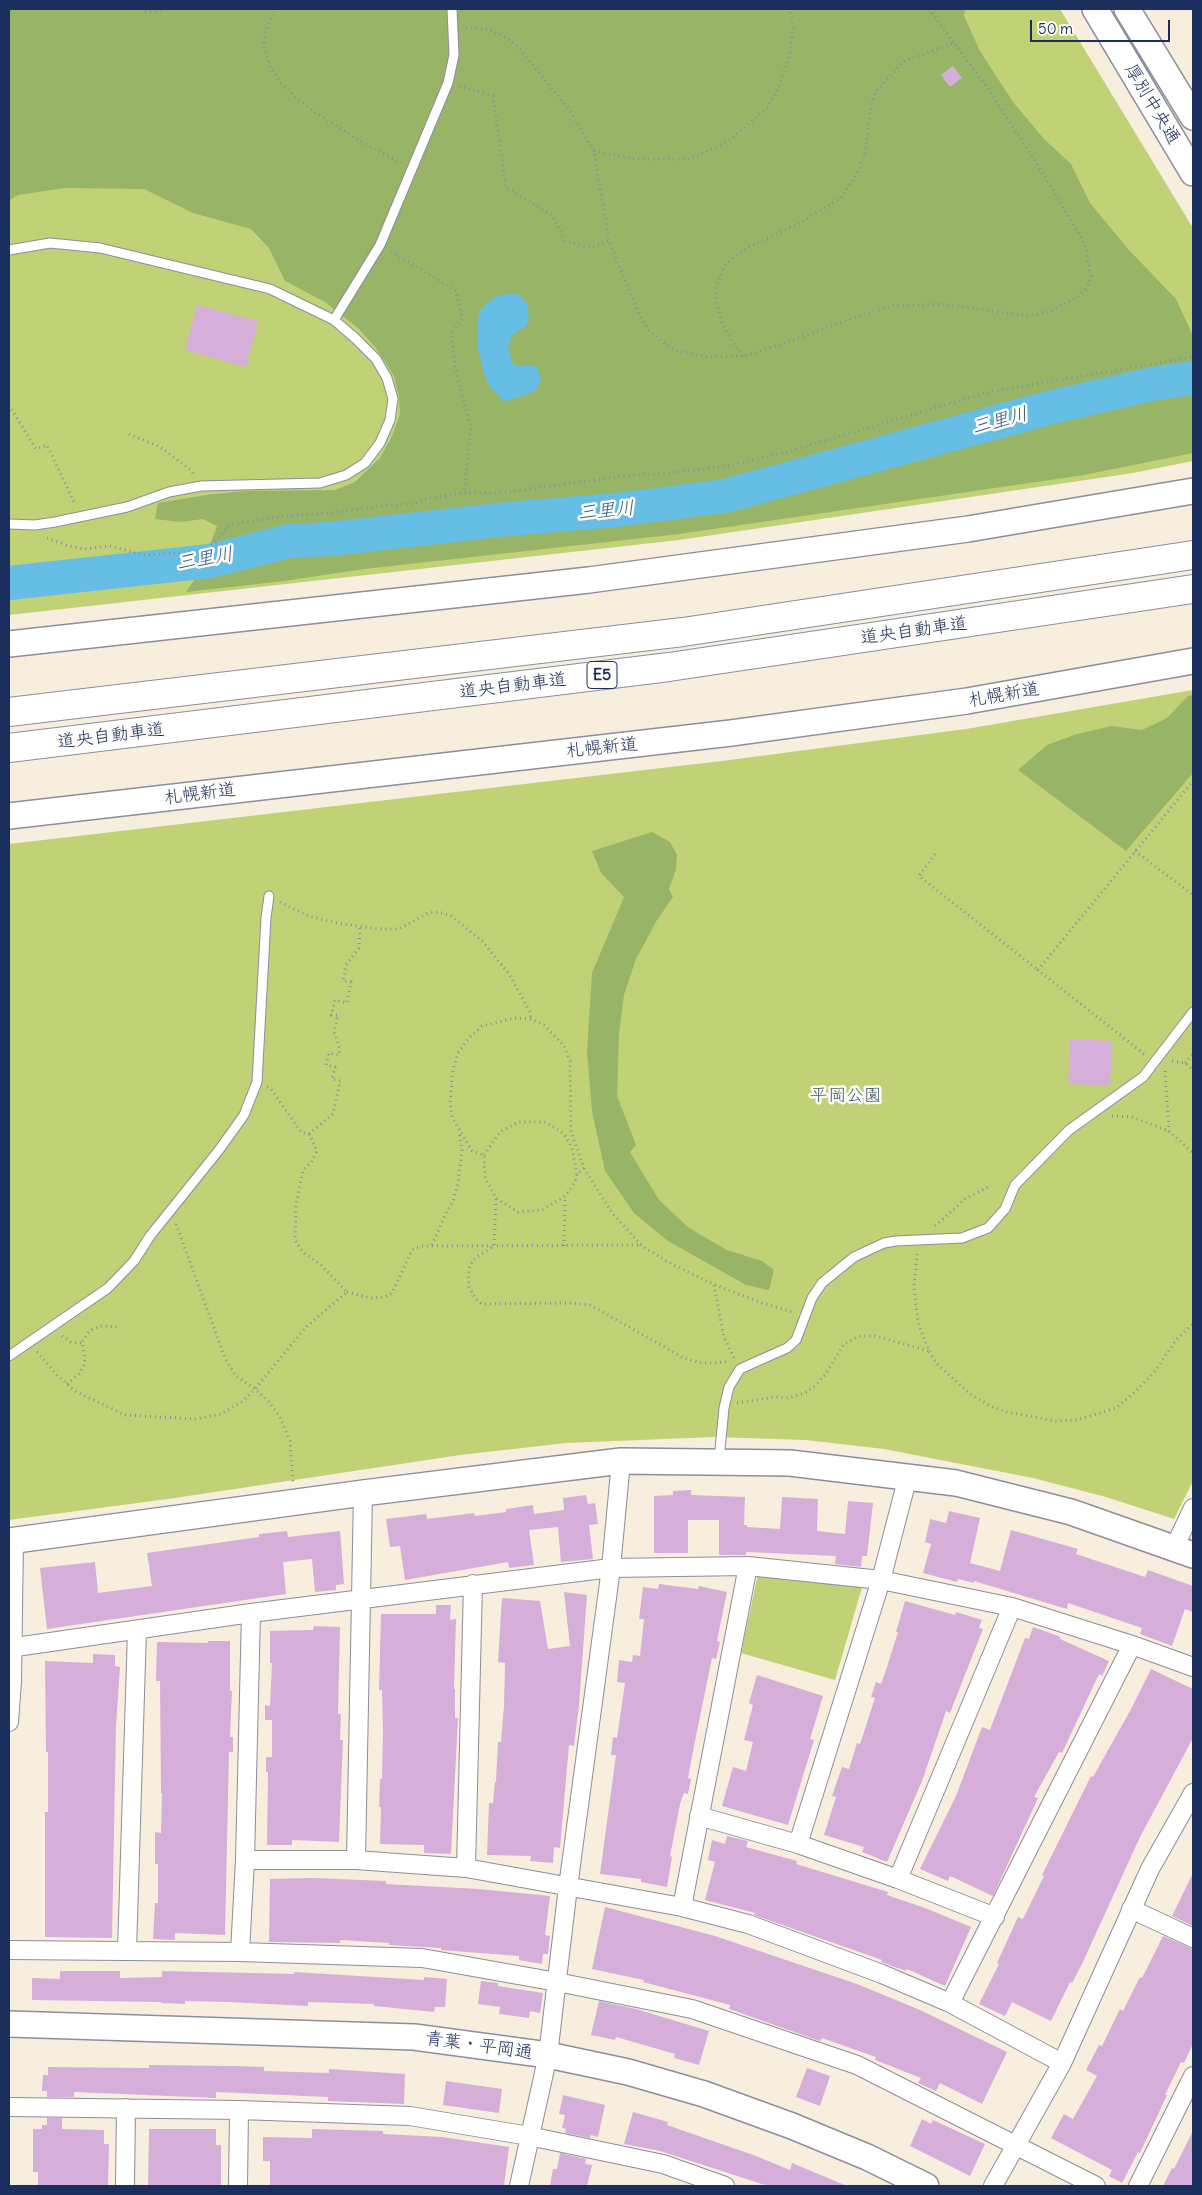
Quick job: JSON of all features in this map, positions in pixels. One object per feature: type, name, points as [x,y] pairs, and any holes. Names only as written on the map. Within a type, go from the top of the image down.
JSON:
[{"type":"highway","name":"道央自動車道","points":[[9,712],[683,632],[1193,555]]},
{"type":"highway","name":"道央自動車道","points":[[9,748],[670,667],[1193,590]]},
{"type":"street","name":"厚別中央通","points":[[1095,9],[1193,173]]},
{"type":"street","name":"厚別中央通","points":[[1127,9],[1193,117]]},
{"type":"street","points":[[9,644],[598,578],[968,529],[1193,492]]},
{"type":"street","name":"札幌新道","points":[[9,816],[731,733],[967,701],[1193,661]]},
{"type":"street","points":[[519,2186],[548,2056],[568,1887],[611,1568],[621,1461]]},
{"type":"street","points":[[9,1722],[12,1541],[363,1493],[621,1461],[790,1463],[956,1483],[1071,1512],[1184,1551],[1193,1508]]},
{"type":"street","points":[[798,1844],[882,1580],[908,1476]]},
{"type":"street","points":[[356,1860],[363,1493]]},
{"type":"street","points":[[682,1906],[748,1566]]},
{"type":"street","points":[[11,1647],[251,1613],[611,1568],[748,1566],[882,1580],[1012,1607],[1132,1645],[1193,1667]]},
{"type":"street","points":[[466,1868],[473,1584]]},
{"type":"street","points":[[898,1878],[1012,1607]]},
{"type":"street","points":[[240,1952],[245,1860],[251,1613]]},
{"type":"street","points":[[127,1951],[137,1630]]},
{"type":"street","points":[[950,2003],[1132,1645]]},
{"type":"street","points":[[993,2186],[1062,2063],[1150,1868],[1193,1793]]},
{"type":"street","points":[[699,1816],[798,1844],[898,1878],[994,1917]]},
{"type":"street","points":[[245,1860],[356,1860],[466,1868],[682,1906],[748,1924],[882,1974],[950,2003],[1062,2063]]},
{"type":"street","points":[[1131,1909],[1193,1938]]},
{"type":"street","points":[[9,1950],[240,1952],[422,1958],[692,2009],[856,2065],[1096,2186]]},
{"type":"street","name":"青葉・平岡通","points":[[9,2024],[414,2037],[548,2056],[628,2072],[704,2094],[792,2126],[867,2157],[926,2186]]},
{"type":"street","points":[[1138,2186],[1193,2076]]},
{"type":"street","points":[[9,2107],[239,2110],[410,2116],[529,2136],[663,2164],[725,2186]]},
{"type":"street","points":[[125,2186],[126,2108]]},
{"type":"street","points":[[238,2186],[239,2110]]},
{"type":"lane","points":[[334,320],[380,245],[448,83],[454,55],[452,9]]},
{"type":"lane","points":[[9,250],[50,243],[100,248],[270,289],[334,320],[376,359],[387,378],[393,399],[390,420],[380,443],[365,463],[346,475],[320,482],[201,486],[169,492],[127,507],[79,517],[35,525],[9,524]]},
{"type":"lane","points":[[9,1356],[108,1288],[134,1261],[150,1236],[244,1115],[257,1082],[266,918],[269,896]]},
{"type":"lane","points":[[718,1463],[724,1408],[730,1387],[740,1369],[787,1348],[796,1340],[812,1298],[822,1283],[854,1257],[884,1243],[962,1238],[988,1228],[1005,1209],[1015,1185],[1069,1130],[1143,1077],[1193,1012]]},
{"type":"path","points":[[141,9],[146,12],[160,11],[161,9]]},
{"type":"path","points":[[274,9],[265,32],[264,48],[270,67],[281,83],[315,112],[385,156],[412,168]]},
{"type":"path","points":[[594,151],[635,159],[690,159],[728,142],[767,108],[778,88],[789,59],[793,26],[790,9]]},
{"type":"path","points":[[453,30],[487,29],[504,36],[519,48],[571,112],[594,151],[609,240],[640,316],[648,329],[663,342],[678,351],[707,357],[744,356],[893,306],[946,304],[1018,315],[1035,315],[1051,311],[1076,298],[1086,289],[1091,276],[1085,244],[1044,174],[929,9]]},
{"type":"path","points":[[744,356],[732,342],[722,323],[716,300],[716,288],[724,267],[730,260],[750,246],[800,223],[842,198],[860,168],[865,152],[871,106],[877,90],[904,61],[954,43]]},
{"type":"path","points":[[448,83],[493,96],[506,188],[552,215],[565,241],[591,248],[609,240]]},
{"type":"path","points":[[380,245],[456,291],[462,319],[453,332],[452,342],[456,367],[471,427],[464,493]]},
{"type":"path","points":[[35,525],[45,537],[83,550],[110,546],[143,555],[201,552],[208,549],[230,525],[284,516],[413,504],[430,498],[464,493],[502,493],[630,475],[671,473],[728,466],[786,452],[989,392],[1193,357]]},
{"type":"path","points":[[9,405],[36,449],[47,445],[63,476],[79,517]]},
{"type":"path","points":[[129,434],[146,440],[172,455],[190,470],[201,486]]},
{"type":"path","points":[[1038,970],[1193,781]]},
{"type":"path","points":[[1135,851],[1193,895]]},
{"type":"path","points":[[935,854],[919,876],[1038,970],[1156,1058],[1164,1060],[1169,1131]]},
{"type":"path","points":[[269,896],[308,916],[337,924],[399,929],[428,913],[439,912],[450,916],[482,941],[509,974],[530,1012],[531,1019]]},
{"type":"path","points":[[309,1134],[333,1114],[340,1081],[332,1079],[334,1067],[326,1065],[329,1053],[339,1055],[340,1049],[334,1032],[338,1015],[331,1015],[335,1000],[347,1003],[351,982],[343,981],[346,965],[359,948],[360,926]]},
{"type":"path","points":[[484,1155],[472,1151],[458,1130],[452,1116],[450,1102],[453,1070],[458,1053],[469,1038],[482,1026],[514,1018],[531,1019],[544,1025],[564,1046],[570,1062],[571,1132],[584,1168],[612,1213],[641,1245],[675,1266],[714,1284],[762,1303],[805,1315]]},
{"type":"path","points":[[1193,1053],[1185,1063],[1193,1070]]},
{"type":"path","points":[[257,1082],[271,1089],[301,1132],[309,1134]]},
{"type":"path","points":[[1092,1115],[1132,1116],[1169,1131],[1193,1153]]},
{"type":"path","points":[[518,1122],[546,1122],[557,1128],[568,1141],[576,1158],[577,1174],[575,1182],[565,1196],[542,1210],[518,1212],[496,1198],[485,1178],[484,1155],[500,1132],[518,1122]]},
{"type":"path","points":[[432,1245],[453,1202],[458,1183],[462,1150],[458,1130]]},
{"type":"path","points":[[309,1134],[317,1151],[311,1163],[304,1170],[296,1205],[295,1240],[303,1252],[320,1264],[347,1292],[370,1298],[385,1297],[392,1293],[412,1250],[421,1246],[641,1245]]},
{"type":"path","points":[[577,1174],[584,1168]]},
{"type":"path","points":[[988,1187],[965,1199],[938,1221],[917,1254],[914,1286],[918,1323],[929,1351],[936,1363],[970,1394],[990,1406],[1033,1417],[1056,1420],[1077,1420],[1116,1408],[1155,1371],[1176,1340],[1193,1324]]},
{"type":"path","points":[[564,1246],[565,1196]]},
{"type":"path","points":[[494,1246],[496,1198]]},
{"type":"path","points":[[171,1211],[225,1358],[235,1375],[269,1402],[280,1417],[290,1442],[295,1502]]},
{"type":"path","points":[[494,1246],[475,1258],[470,1265],[468,1274],[469,1287],[475,1298],[482,1304],[572,1303],[590,1305],[684,1358],[702,1363],[736,1361],[724,1338],[714,1284]]},
{"type":"path","points":[[29,1342],[67,1384],[82,1395],[125,1416],[195,1419],[221,1414],[243,1401],[306,1328],[347,1292]]},
{"type":"path","points":[[53,1326],[71,1342],[82,1343]]},
{"type":"path","points":[[67,1384],[79,1374],[84,1365],[82,1343],[89,1330],[100,1326],[118,1327]]},
{"type":"path","points":[[724,1408],[743,1401],[775,1397],[789,1398],[805,1393],[825,1375],[844,1344],[859,1336],[875,1336],[929,1351]]},
{"type":"green space","points":[[9,9],[1060,9],[1193,228],[1193,461],[1133,473],[679,540],[9,615]]},
{"type":"green space","points":[[9,9],[965,9],[964,16],[980,51],[1013,102],[1044,139],[1071,164],[1090,203],[1128,249],[1176,299],[1193,336],[1193,453],[1084,475],[679,534],[364,569],[284,581],[186,592],[201,570],[217,526],[203,519],[181,522],[155,519],[158,503],[245,491],[335,490],[355,482],[380,458],[392,436],[400,414],[399,397],[394,376],[376,348],[359,329],[325,302],[285,281],[269,248],[251,229],[193,213],[144,189],[65,188],[18,195],[9,201]]},
{"type":"green space","name":"平岡公園","points":[[1193,690],[1193,1481],[1174,1519],[1106,1497],[1033,1478],[884,1449],[806,1440],[714,1437],[566,1443],[460,1455],[175,1498],[9,1520],[9,844],[722,761],[966,729]]},
{"type":"green space","points":[[1193,695],[1193,773],[1126,851],[1018,770],[1047,745],[1077,734],[1112,726],[1142,730],[1167,718],[1188,696]]},
{"type":"green space","points":[[652,832],[670,842],[677,855],[676,869],[669,889],[673,897],[657,920],[636,959],[624,995],[619,1033],[617,1096],[636,1145],[630,1152],[659,1200],[689,1228],[727,1250],[762,1261],[774,1270],[769,1290],[746,1285],[668,1241],[634,1213],[605,1171],[592,1111],[587,1052],[592,973],[624,897],[601,873],[592,851]]},
{"type":"green space","points":[[758,1574],[863,1584],[835,1680],[741,1653]]},
{"type":"water","points":[[515,293],[521,296],[527,304],[529,320],[525,327],[512,335],[508,345],[511,359],[515,366],[535,366],[541,380],[535,391],[503,401],[488,384],[484,373],[478,351],[478,319],[481,308],[496,296]]},
{"type":"building","points":[[953,66],[962,78],[950,87],[941,75]]},
{"type":"building","points":[[197,305],[258,321],[246,367],[185,350]]},
{"type":"building","points":[[1070,1039],[1112,1041],[1110,1086],[1068,1084]]},
{"type":"building","points":[[691,1490],[691,1495],[745,1497],[744,1525],[747,1525],[747,1527],[780,1529],[782,1497],[818,1499],[817,1531],[845,1534],[848,1501],[873,1503],[867,1556],[862,1556],[861,1567],[835,1564],[836,1556],[746,1552],[746,1555],[719,1555],[719,1520],[688,1520],[688,1553],[654,1553],[654,1496],[673,1495],[673,1491]]},
{"type":"building","points":[[586,1495],[588,1504],[595,1503],[598,1524],[589,1525],[593,1559],[561,1562],[558,1527],[529,1530],[534,1565],[509,1568],[508,1562],[405,1580],[400,1546],[390,1547],[386,1519],[426,1514],[427,1519],[474,1513],[475,1516],[506,1512],[506,1509],[533,1505],[534,1514],[564,1510],[563,1498]]},
{"type":"building","points":[[949,1511],[980,1518],[970,1563],[1000,1571],[1011,1530],[1078,1549],[1076,1554],[1145,1577],[1148,1570],[1193,1586],[1193,1612],[1185,1609],[1172,1646],[1140,1634],[1142,1628],[1068,1603],[1067,1609],[974,1581],[974,1583],[958,1579],[957,1582],[923,1573],[931,1544],[925,1542],[930,1519],[946,1523]]},
{"type":"building","points":[[287,1531],[288,1537],[340,1531],[344,1584],[336,1585],[336,1590],[315,1592],[312,1559],[283,1562],[286,1594],[47,1629],[40,1568],[95,1562],[98,1593],[152,1586],[147,1553],[259,1537],[259,1534]]},
{"type":"building","points":[[659,1584],[698,1589],[699,1586],[727,1592],[717,1641],[720,1642],[716,1659],[712,1658],[696,1736],[688,1778],[691,1779],[688,1794],[684,1793],[680,1804],[670,1856],[672,1857],[667,1887],[641,1882],[641,1879],[600,1874],[616,1755],[611,1755],[613,1737],[617,1738],[625,1683],[617,1682],[619,1660],[632,1662],[633,1655],[640,1656],[644,1619],[639,1619],[643,1587],[658,1589]]},
{"type":"building","points":[[564,1592],[587,1595],[579,1705],[574,1746],[569,1745],[560,1848],[554,1847],[553,1863],[530,1861],[531,1856],[487,1855],[489,1803],[493,1803],[498,1742],[501,1742],[504,1706],[505,1663],[498,1662],[502,1598],[540,1601],[548,1649],[570,1646]]},
{"type":"building","points":[[905,1601],[955,1615],[956,1612],[982,1620],[979,1628],[983,1629],[950,1713],[946,1711],[922,1781],[887,1862],[862,1852],[864,1847],[824,1835],[836,1797],[832,1796],[842,1767],[849,1769],[857,1743],[860,1744],[875,1698],[871,1697],[876,1682],[881,1684],[886,1670]]},
{"type":"building","points":[[436,1605],[451,1605],[450,1620],[456,1619],[454,1689],[455,1718],[458,1718],[451,1854],[424,1853],[424,1845],[380,1844],[381,1807],[379,1807],[380,1779],[382,1779],[383,1732],[382,1690],[379,1690],[381,1614],[436,1614]]},
{"type":"building","points":[[314,1626],[340,1627],[338,1714],[341,1714],[340,1740],[343,1740],[339,1842],[292,1840],[292,1845],[267,1845],[268,1772],[266,1772],[266,1757],[272,1757],[272,1720],[265,1720],[265,1705],[270,1706],[272,1663],[270,1663],[270,1631],[313,1630]]},
{"type":"building","points":[[1033,1627],[1061,1637],[1060,1639],[1109,1661],[1102,1676],[1099,1674],[1062,1753],[1059,1752],[1034,1797],[1038,1798],[993,1896],[950,1876],[948,1881],[920,1869],[956,1796],[982,1727],[990,1730],[1025,1638],[1029,1639]]},
{"type":"building","points":[[208,1641],[230,1641],[230,1691],[232,1691],[230,1737],[233,1737],[233,1752],[229,1752],[225,1935],[175,1933],[175,1940],[153,1939],[155,1903],[158,1903],[158,1864],[155,1864],[155,1832],[161,1833],[162,1793],[160,1681],[156,1681],[157,1642],[208,1643]]},
{"type":"building","points":[[93,1654],[115,1655],[115,1666],[120,1667],[116,1726],[112,1938],[45,1937],[45,1812],[48,1812],[48,1752],[46,1752],[45,1661],[93,1663]]},
{"type":"building","points":[[1151,1669],[1193,1689],[1193,1738],[1140,1837],[1082,1964],[1072,1983],[1070,1982],[1051,2021],[1012,2002],[1005,2016],[979,2004],[999,1964],[997,1963],[1018,1917],[1023,1919],[1044,1876],[1042,1875],[1091,1776],[1093,1777]]},
{"type":"building","points":[[757,1675],[823,1696],[810,1739],[814,1740],[788,1825],[722,1806],[733,1767],[746,1771],[753,1742],[744,1740],[753,1705],[749,1703]]},
{"type":"building","points":[[727,1836],[748,1841],[746,1847],[797,1861],[796,1864],[888,1892],[887,1895],[971,1927],[945,1986],[907,1969],[906,1971],[881,1962],[882,1960],[754,1915],[755,1913],[705,1900],[715,1862],[708,1860],[712,1840],[725,1844]]},
{"type":"building","points":[[1193,1873],[1193,1926],[1172,1916]]},
{"type":"building","points":[[312,1878],[386,1881],[386,1884],[479,1889],[550,1896],[545,1935],[550,1936],[548,1954],[543,1954],[542,1964],[519,1960],[519,1956],[389,1945],[389,1943],[340,1940],[340,1943],[269,1942],[270,1879]]},
{"type":"building","points":[[605,1907],[715,1936],[857,1984],[920,2010],[1007,2052],[982,2104],[940,2083],[936,2091],[918,2083],[921,2078],[875,2060],[876,2057],[822,2038],[820,2041],[729,2009],[730,2005],[643,1982],[644,1980],[592,1969]]},
{"type":"building","points":[[1163,1936],[1193,1949],[1193,2044],[1184,2063],[1181,2062],[1140,2153],[1138,2152],[1122,2183],[1109,2176],[1112,2170],[1051,2138],[1064,2114],[1073,2119],[1097,2076],[1086,2070],[1099,2045],[1102,2046],[1120,2009],[1123,2011],[1140,1977],[1142,1978]]},
{"type":"building","points":[[60,1971],[120,1971],[120,1978],[162,1977],[162,1971],[294,1974],[294,1972],[424,1980],[424,1977],[447,1979],[445,2007],[435,2007],[434,2012],[374,2006],[374,2004],[308,2002],[308,2006],[185,2001],[185,2004],[32,2000],[32,1978],[60,1979]]},
{"type":"building","points":[[481,1981],[498,1983],[498,1986],[543,1993],[540,2013],[530,2011],[529,2018],[499,2014],[500,2007],[478,2004]]},
{"type":"building","points":[[599,2001],[636,2009],[709,2031],[699,2065],[674,2058],[675,2054],[616,2037],[615,2040],[591,2035]]},
{"type":"building","points":[[149,2065],[264,2067],[264,2071],[329,2073],[329,2069],[405,2074],[404,2104],[328,2101],[328,2097],[216,2092],[216,2098],[74,2092],[74,2097],[47,2097],[47,2091],[42,2091],[43,2075],[48,2075],[48,2067],[149,2068]]},
{"type":"building","points":[[807,2068],[830,2076],[820,2106],[796,2097]]},
{"type":"building","points":[[446,2081],[502,2089],[499,2113],[443,2105]]},
{"type":"building","points":[[563,2095],[605,2105],[598,2137],[591,2135],[590,2138],[565,2133],[566,2129],[562,2128],[565,2115],[559,2114]]},
{"type":"building","points":[[633,2112],[668,2122],[667,2125],[790,2170],[792,2163],[847,2186],[768,2186],[660,2151],[624,2144]]},
{"type":"building","points":[[47,2118],[62,2118],[62,2129],[104,2130],[104,2144],[109,2144],[108,2186],[38,2186],[38,2172],[33,2172],[33,2129],[42,2129],[42,2125],[47,2125]]},
{"type":"building","points":[[922,2119],[931,2124],[933,2120],[985,2144],[970,2176],[910,2146]]},
{"type":"building","points":[[149,2129],[216,2129],[216,2145],[221,2145],[221,2186],[148,2186]]},
{"type":"building","points":[[312,2129],[383,2131],[383,2134],[442,2137],[509,2147],[504,2186],[270,2186],[270,2161],[263,2161],[263,2137],[312,2138]]},
{"type":"building","points":[[1193,2131],[1193,2186],[1163,2186],[1172,2168],[1174,2169]]},
{"type":"building","points":[[560,2153],[586,2159],[585,2164],[592,2165],[587,2186],[550,2186],[553,2169],[557,2169]]},
{"type":"waterway","name":"三里川","points":[[9,583],[210,561],[289,541],[330,539],[508,519],[616,510],[725,496],[1048,408],[1152,384],[1193,378]]}]
